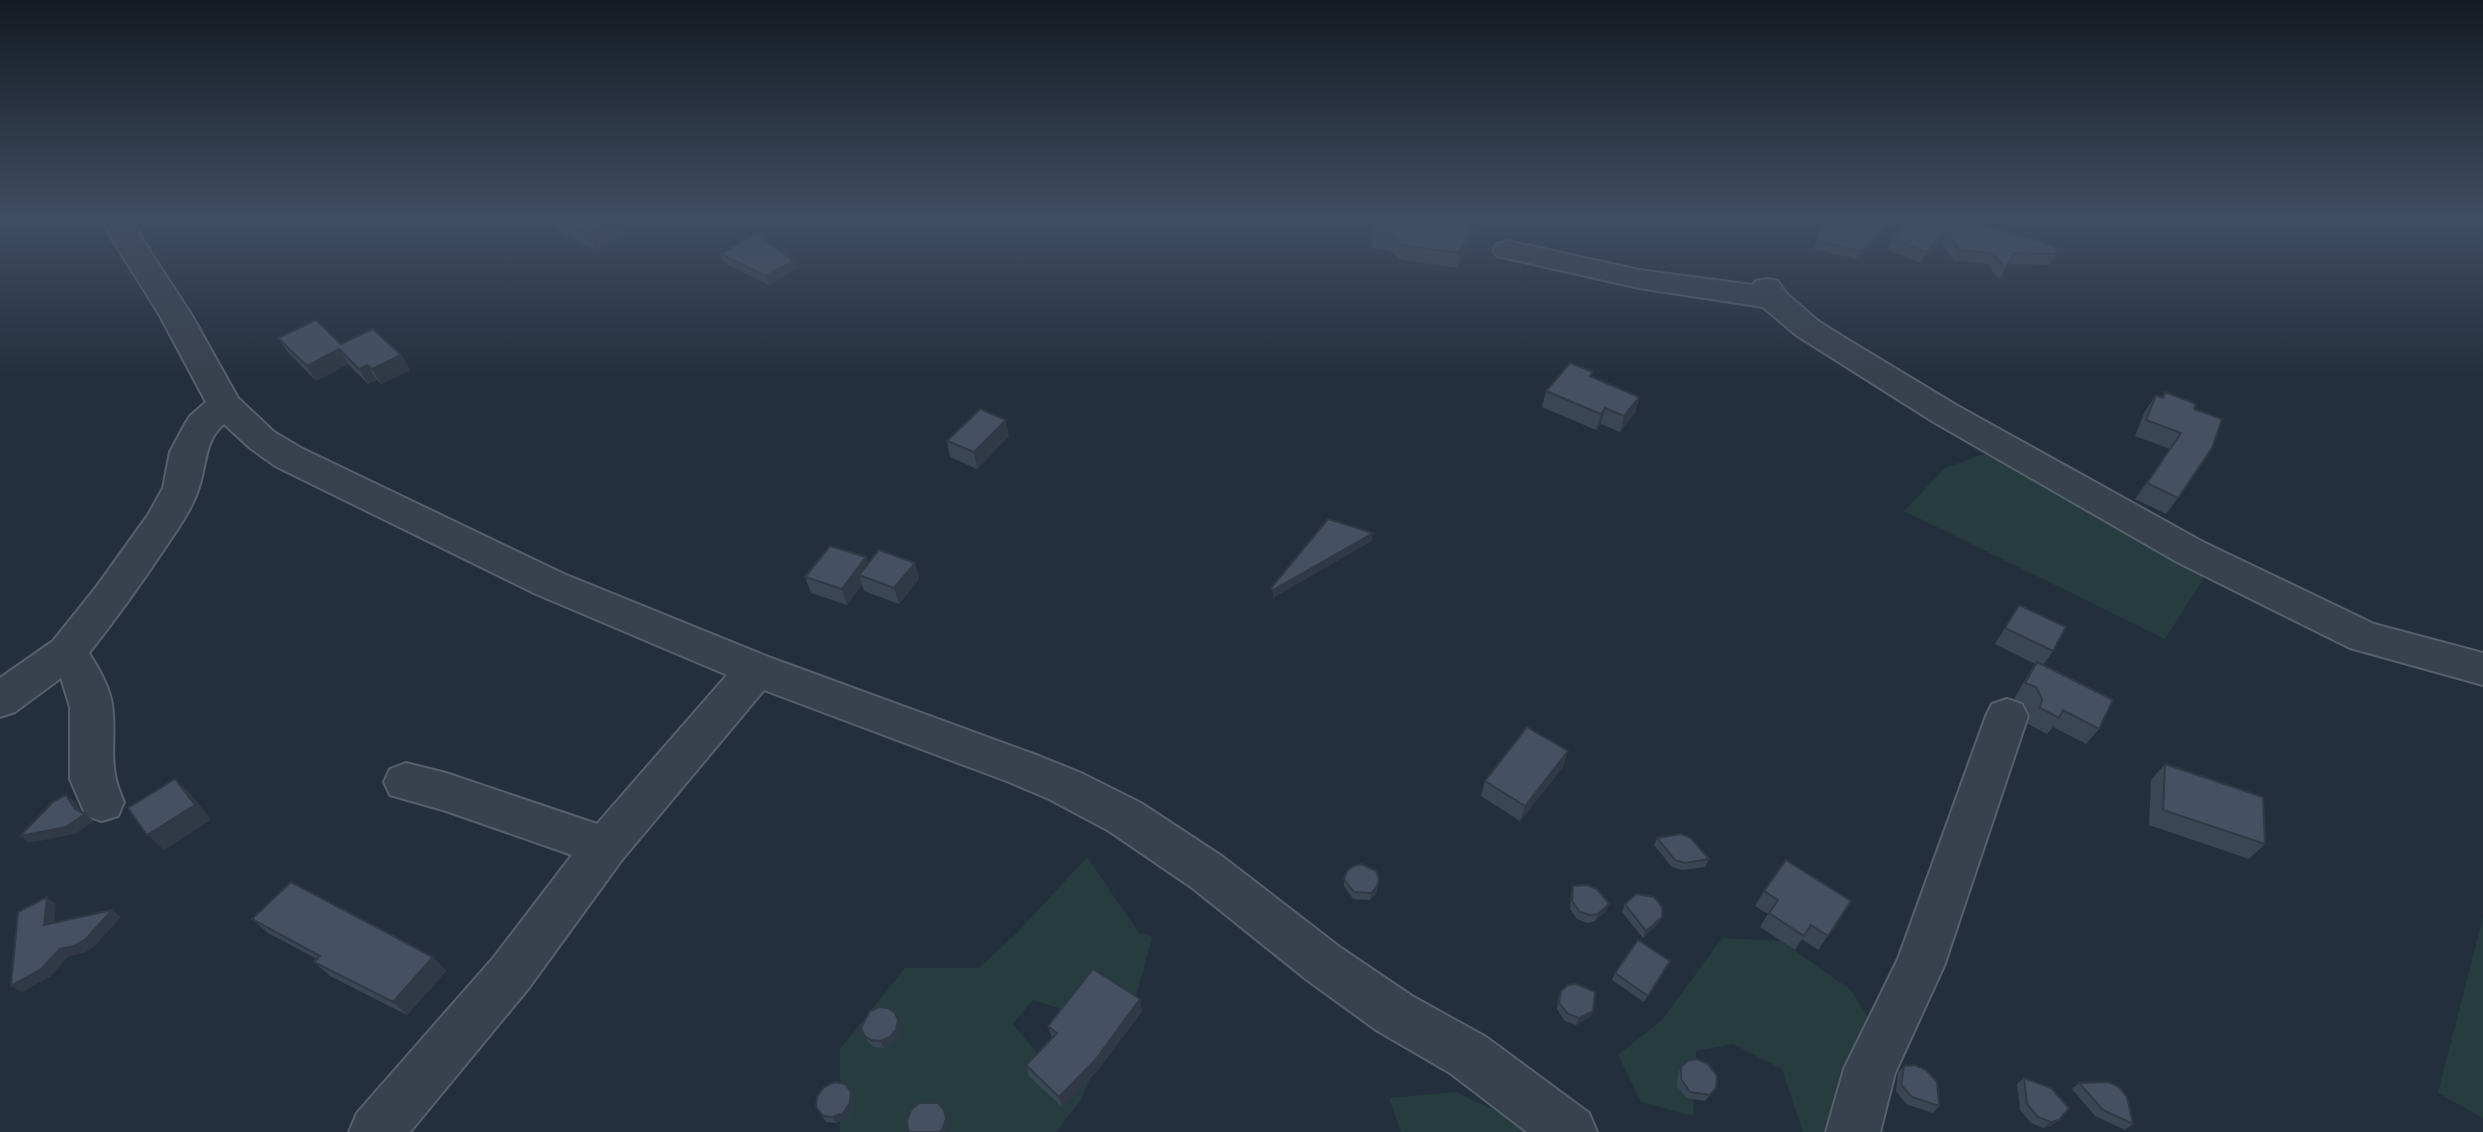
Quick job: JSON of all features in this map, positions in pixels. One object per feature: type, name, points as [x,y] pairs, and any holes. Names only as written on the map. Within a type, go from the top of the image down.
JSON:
[{"type":"street","points":[[149,273],[225,405],[262,440],[331,478],[551,584],[756,670],[1024,769],[1065,786],[1125,817],[1207,872],[1355,986],[1394,1013],[1468,1055],[1570,1132]]},
{"type":"street","points":[[1611,273],[1639,279],[1770,294],[1807,327],[1891,381],[2190,552],[2364,637],[2483,669]]},
{"type":"street","points":[[0,700],[67,652],[111,597],[161,524],[181,488],[188,452],[202,424],[225,405]]},
{"type":"street","points":[[67,652],[82,675],[91,706],[90,769],[93,788],[102,802]]},
{"type":"street","points":[[376,1132],[511,973],[605,847],[756,670]]},
{"type":"street","points":[[1853,1132],[1870,1069],[1920,966],[2007,716]]},
{"type":"street","points":[[406,782],[446,792],[605,847]]},
{"type":"green space","points":[[1998,449],[2209,570],[2165,639],[1904,511],[1945,468]]},
{"type":"green space","points":[[1087,857],[1139,933],[1152,937],[1133,1009],[1096,1020],[1033,1000],[1012,1024],[1056,1074],[1105,1044],[1081,1100],[1056,1132],[840,1132],[840,1049],[905,968],[979,968],[1017,933]]},
{"type":"green space","points":[[2483,917],[2483,1118],[2438,1093]]},
{"type":"green space","points":[[1722,938],[1781,941],[1851,990],[1878,1034],[1851,1075],[1886,1132],[1803,1132],[1782,1069],[1733,1044],[1696,1051],[1693,1116],[1641,1102],[1618,1055],[1663,1019]]},
{"type":"green space","points":[[1456,1092],[1540,1132],[1401,1132],[1389,1098]]},
{"type":"building","points":[[316,320],[341,344],[373,329],[401,355],[372,369],[367,365],[359,369],[339,349],[307,366],[278,338]]},
{"type":"building","points":[[1570,363],[1593,372],[1590,376],[1639,397],[1624,416],[1605,408],[1601,414],[1546,391]]},
{"type":"building","points":[[2165,392],[2196,404],[2194,409],[2222,419],[2212,448],[2178,498],[2147,483],[2181,433],[2146,420],[2156,395],[2163,398]]},
{"type":"building","points":[[980,409],[1006,420],[974,452],[947,441]]},
{"type":"building","points":[[1328,519],[1373,533],[1273,590],[1271,588]]},
{"type":"building","points":[[830,546],[866,557],[842,589],[805,577]]},
{"type":"building","points":[[879,550],[915,563],[894,588],[859,575]]},
{"type":"building","points":[[2019,605],[2066,627],[2053,651],[2005,628]]},
{"type":"building","points":[[2037,662],[2113,700],[2099,729],[2063,710],[2059,718],[2040,708],[2042,699],[2036,687],[2025,683]]},
{"type":"building","points":[[1527,727],[1568,751],[1525,806],[1485,781]]},
{"type":"building","points":[[2165,764],[2263,797],[2265,844],[2163,810]]},
{"type":"building","points":[[175,779],[195,805],[147,835],[128,808]]},
{"type":"building","points":[[66,795],[75,809],[85,814],[66,827],[20,836],[54,801]]},
{"type":"building","points":[[1681,834],[1691,838],[1709,859],[1685,863],[1675,860],[1657,838]]},
{"type":"building","points":[[1786,860],[1851,901],[1828,936],[1811,925],[1804,936],[1769,913],[1778,900],[1764,891]]},
{"type":"building","points":[[1361,864],[1376,871],[1379,879],[1377,887],[1371,893],[1354,892],[1344,879],[1347,871]]},
{"type":"building","points":[[291,882],[433,957],[393,1002],[314,962],[320,956],[252,919]]},
{"type":"building","points":[[1587,885],[1597,889],[1609,904],[1598,914],[1580,912],[1572,901],[1573,886]]},
{"type":"building","points":[[1636,894],[1654,897],[1662,907],[1662,917],[1646,931],[1625,904]]},
{"type":"building","points":[[47,897],[44,925],[112,910],[85,940],[60,949],[40,970],[11,986],[18,912]]},
{"type":"building","points":[[1638,940],[1670,961],[1648,996],[1615,973]]},
{"type":"building","points":[[1093,969],[1140,999],[1096,1059],[1059,1097],[1026,1065],[1057,1033],[1048,1026]]},
{"type":"building","points":[[1576,984],[1595,992],[1593,1011],[1579,1018],[1568,1014],[1559,1003],[1561,991],[1568,985]]},
{"type":"building","points":[[879,1007],[888,1008],[895,1013],[898,1020],[896,1030],[890,1037],[880,1041],[871,1040],[864,1035],[861,1028],[870,1011]]},
{"type":"building","points":[[1697,1059],[1708,1064],[1717,1076],[1716,1088],[1710,1095],[1690,1092],[1681,1079],[1681,1067],[1688,1061]]},
{"type":"building","points":[[1915,1065],[1926,1070],[1937,1082],[1939,1106],[1912,1097],[1901,1085],[1904,1066]]},
{"type":"building","points":[[2024,1078],[2051,1088],[2069,1108],[2059,1120],[2051,1122],[2038,1117],[2027,1104]]},
{"type":"building","points":[[835,1082],[845,1084],[851,1092],[850,1103],[843,1113],[833,1117],[823,1116],[816,1107],[817,1097],[824,1087]]},
{"type":"building","points":[[2108,1082],[2119,1087],[2127,1097],[2133,1124],[2103,1110],[2079,1083]]},
{"type":"building","points":[[919,1103],[938,1103],[944,1110],[946,1119],[942,1130],[908,1130],[907,1121],[911,1110]]}]
